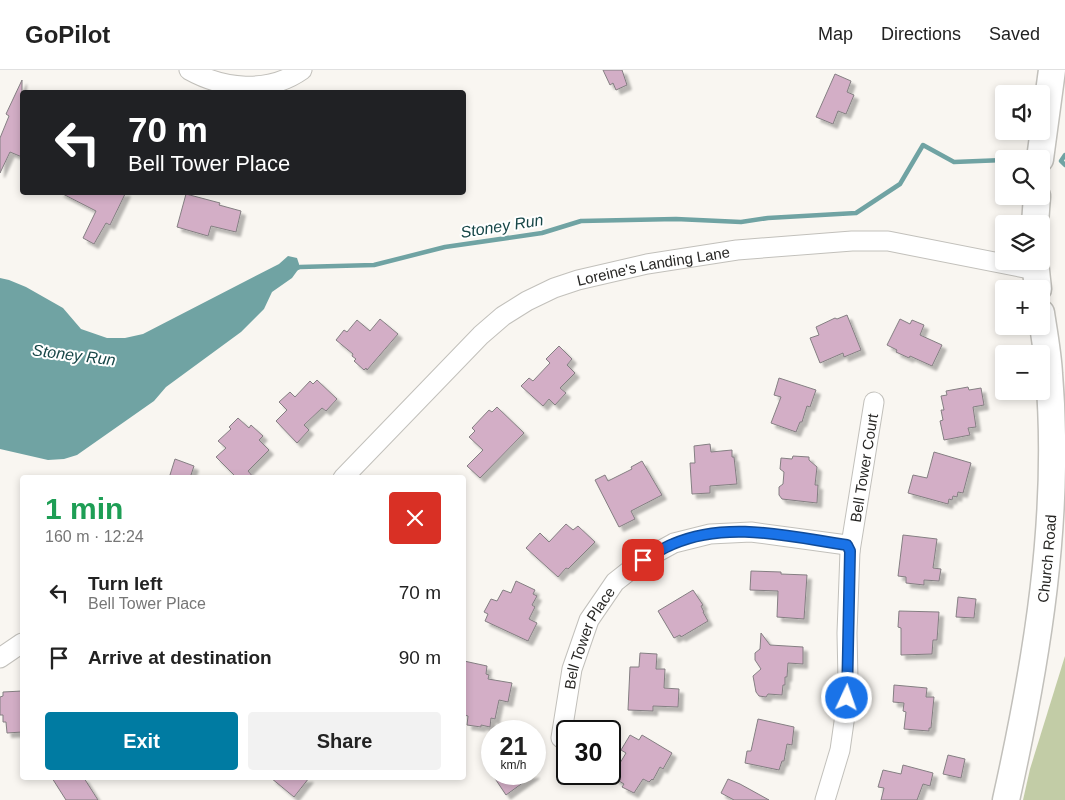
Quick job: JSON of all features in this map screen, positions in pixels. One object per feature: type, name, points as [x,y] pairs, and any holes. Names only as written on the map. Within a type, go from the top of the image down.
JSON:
[{"type":"main road","points":[[1041,150],[1052,70]]},
{"type":"main road","name":"Church Road","points":[[1006,800],[1021,734],[1036,651],[1058,473],[1052,433],[1049,373],[1044,335]]},
{"type":"street","points":[[189,70],[207,80],[245,87],[285,79],[302,70]]},
{"type":"street","name":"Loreine's Landing Lane","points":[[346,475],[480,335],[503,316],[527,300],[578,280],[647,264],[737,250],[852,241],[888,241],[1036,273]]},
{"type":"street","name":"Bell Tower Court","points":[[825,800],[840,750],[845,714],[848,680],[847,633],[850,551],[874,402]]},
{"type":"street","name":"Bell Tower Place","points":[[564,720],[572,669],[589,620],[615,582],[643,560],[674,543],[710,534],[751,532],[847,545],[850,551]]},
{"type":"street","points":[[0,658],[20,644]]},
{"type":"green space","points":[[1065,656],[1065,800],[1023,800],[1030,769]]},
{"type":"water","points":[[288,256],[297,258],[300,267],[292,278],[272,292],[264,309],[241,332],[166,387],[154,401],[77,455],[64,459],[48,460],[0,449],[0,278],[26,287],[63,308],[81,329],[107,338],[125,338],[143,334],[279,264]]},
{"type":"building","points":[[603,70],[622,70],[627,85],[616,90],[613,83],[610,85]]},
{"type":"building","points":[[835,74],[851,81],[847,92],[854,95],[846,114],[838,111],[833,124],[816,117]]},
{"type":"building","points":[[22,80],[22,90],[20,90],[20,156],[10,152],[0,173],[0,138],[9,116],[6,114]]},
{"type":"building","points":[[65,195],[125,195],[110,225],[106,223],[94,244],[83,238],[96,211]]},
{"type":"building","points":[[186,195],[220,203],[219,205],[241,211],[236,232],[211,226],[208,236],[177,227]]},
{"type":"building","points":[[847,315],[861,350],[844,357],[843,353],[820,363],[810,338],[819,335],[816,327],[835,318]]},
{"type":"building","points":[[380,319],[398,334],[367,370],[366,368],[364,370],[354,361],[356,359],[352,356],[353,354],[336,340],[344,330],[347,332],[357,320],[370,331]]},
{"type":"building","points":[[900,319],[910,324],[912,320],[924,325],[920,335],[942,345],[932,366],[896,352],[897,350],[887,345]]},
{"type":"building","points":[[559,346],[572,359],[567,365],[575,373],[560,388],[566,393],[555,405],[549,399],[543,406],[521,386],[529,378],[533,381],[550,363],[546,359]]},
{"type":"building","points":[[779,378],[816,390],[810,407],[807,406],[802,422],[800,422],[796,432],[771,423],[781,397],[774,395]]},
{"type":"building","points":[[317,380],[337,399],[326,411],[322,408],[304,425],[309,430],[297,443],[276,421],[287,410],[279,402],[290,392],[295,397],[310,381],[313,384]]},
{"type":"building","points":[[968,387],[969,390],[981,388],[984,405],[973,407],[976,427],[968,428],[970,435],[944,440],[940,421],[943,420],[941,410],[944,410],[941,396],[947,395],[946,391]]},
{"type":"building","points":[[497,407],[524,433],[480,478],[467,466],[483,450],[469,437],[475,431],[472,428],[489,410],[492,412]]},
{"type":"building","points":[[238,418],[249,428],[251,425],[263,436],[259,440],[269,450],[248,471],[251,475],[234,475],[216,457],[226,448],[218,441],[231,429],[229,427]]},
{"type":"building","points":[[710,444],[711,452],[732,450],[737,484],[710,486],[710,493],[692,494],[690,463],[695,463],[694,446]]},
{"type":"building","points":[[934,452],[971,463],[963,493],[958,492],[957,497],[953,496],[952,500],[949,499],[948,504],[908,493],[913,475],[927,478]]},
{"type":"building","points":[[793,456],[809,457],[809,460],[817,467],[815,485],[818,485],[817,503],[782,499],[779,495],[779,487],[783,484],[784,472],[780,469],[781,458],[792,459]]},
{"type":"building","points":[[175,459],[194,466],[191,475],[170,475]]},
{"type":"building","points":[[642,461],[662,495],[631,511],[635,519],[619,527],[595,480],[605,475],[608,481],[632,469],[631,467]]},
{"type":"building","points":[[566,524],[573,530],[578,526],[595,542],[558,577],[526,548],[540,533],[549,542]]},
{"type":"building","points":[[903,535],[937,539],[933,568],[941,569],[939,581],[924,580],[924,585],[906,583],[906,577],[898,576]]},
{"type":"building","points":[[751,571],[807,575],[804,619],[777,617],[778,591],[750,590]]},
{"type":"building","points":[[516,581],[535,590],[533,594],[537,596],[532,605],[535,607],[529,619],[537,623],[528,641],[485,621],[488,614],[484,612],[491,599],[497,601],[503,590],[511,593]]},
{"type":"building","points":[[693,590],[703,605],[701,606],[708,621],[681,637],[680,635],[674,638],[658,611]]},
{"type":"building","points":[[958,597],[976,599],[974,618],[956,617]]},
{"type":"building","points":[[899,611],[939,612],[937,640],[933,640],[932,654],[901,655],[901,628],[898,627]]},
{"type":"building","points":[[761,633],[770,645],[803,647],[803,664],[788,663],[787,677],[785,677],[782,695],[768,694],[766,697],[759,696],[756,692],[753,676],[761,669],[755,660],[755,653],[760,649]]},
{"type":"building","points":[[640,653],[657,654],[656,669],[665,669],[664,688],[679,689],[678,707],[653,706],[653,711],[628,710],[630,667],[639,667]]},
{"type":"building","points":[[466,661],[487,666],[486,674],[489,675],[488,679],[512,683],[508,702],[499,700],[495,719],[481,720],[481,727],[467,725]]},
{"type":"building","points":[[894,685],[927,688],[926,697],[934,697],[931,728],[929,728],[929,731],[904,729],[906,712],[903,711],[904,703],[893,702]]},
{"type":"building","points":[[20,691],[20,732],[7,733],[6,722],[3,722],[3,715],[0,715],[0,697],[3,696],[3,692]]},
{"type":"building","points":[[758,719],[794,727],[792,745],[787,744],[784,761],[782,761],[779,770],[745,763],[747,751],[751,751]]},
{"type":"building","points":[[630,735],[639,740],[642,735],[672,753],[663,769],[660,767],[653,780],[649,782],[643,779],[634,793],[622,787],[624,784],[621,782],[621,761],[626,753],[621,750]]},
{"type":"building","points":[[948,755],[965,759],[961,778],[943,774]]},
{"type":"building","points":[[903,765],[933,773],[930,786],[923,784],[917,800],[881,800],[884,788],[878,787],[883,770],[901,774]]},
{"type":"building","points":[[728,779],[769,800],[734,800],[721,793]]},
{"type":"building","points":[[53,780],[85,780],[98,800],[66,800]]},
{"type":"building","points":[[273,780],[307,780],[294,797]]},
{"type":"building","points":[[499,785],[520,785],[506,795]]},
{"type":"waterway","name":"Stoney Run","points":[[295,269],[300,267],[374,265],[445,247],[542,233],[581,221],[676,219],[741,222],[768,218],[856,213],[900,184],[923,145],[954,162],[995,160]]},
{"type":"waterway","name":"Stoney Run","points":[[1065,155],[1061,161],[1065,165]]},
{"type":"route","points":[[643,560],[674,543],[710,534],[751,532],[847,545],[850,551],[847,698]]}]
